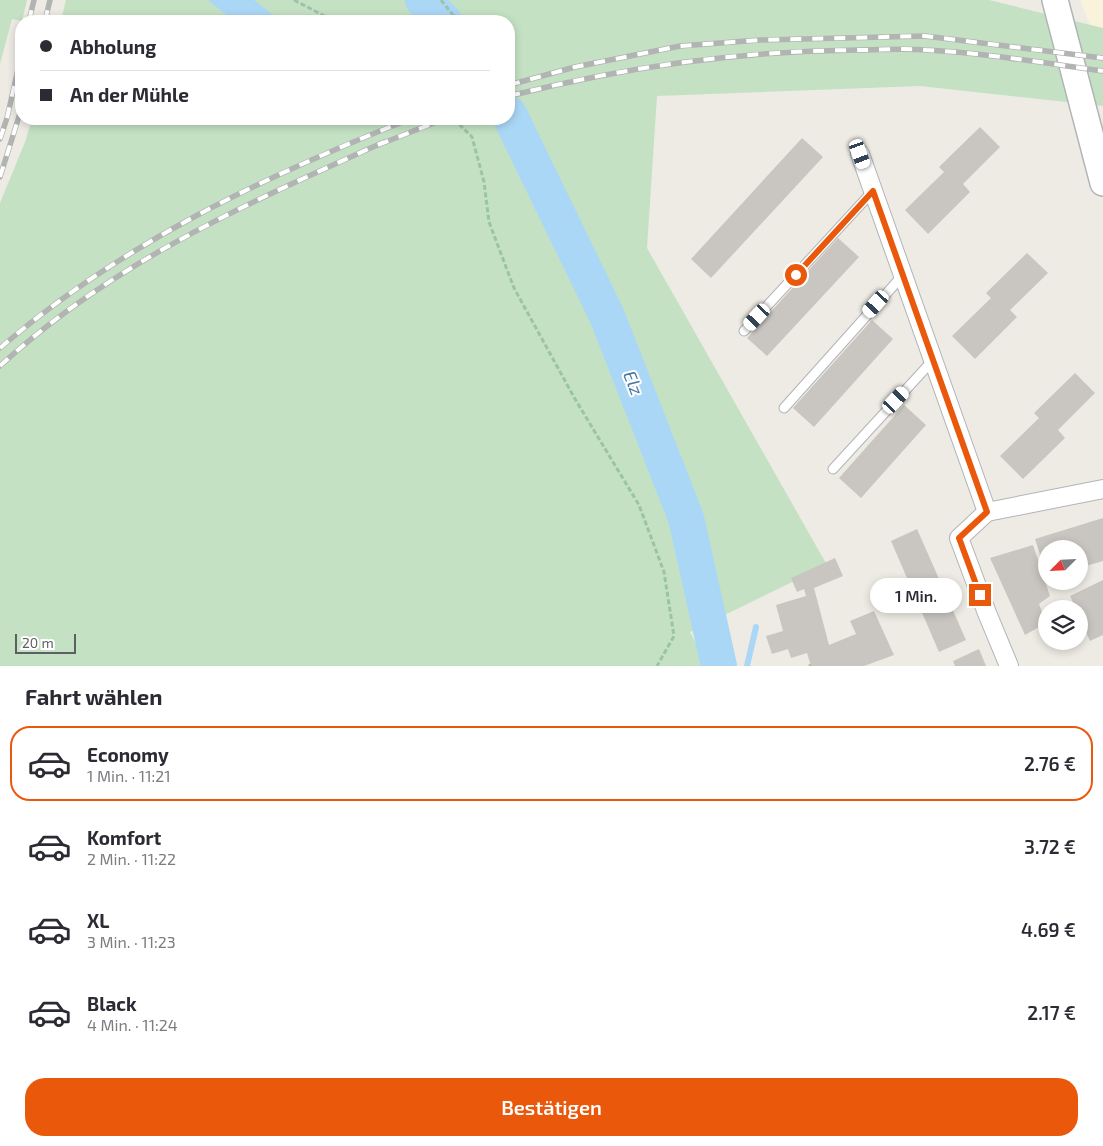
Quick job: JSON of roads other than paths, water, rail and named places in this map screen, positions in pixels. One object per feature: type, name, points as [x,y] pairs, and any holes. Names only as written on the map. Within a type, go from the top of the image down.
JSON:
[{"type":"street","points":[[1055,0],[1103,183]]},
{"type":"street","points":[[860,154],[987,512]]},
{"type":"street","points":[[1009,666],[986,613],[959,538],[987,512],[1103,489]]},
{"type":"lane","points":[[744,331],[873,191]]},
{"type":"lane","points":[[784,408],[903,274]]},
{"type":"lane","points":[[832,469],[934,359]]},
{"type":"water","points":[[208,0],[254,0],[273,15],[227,15]]},
{"type":"waterway","name":"Elz","points":[[423,0],[438,15]]},
{"type":"waterway","name":"Elz","points":[[514,125],[607,316],[686,518],[719,666]]},
{"type":"waterway","points":[[747,666],[756,627]]},
{"type":"railway","points":[[30,15],[34,0]]},
{"type":"railway","points":[[46,15],[50,0]]},
{"type":"railway","points":[[515,83],[575,67],[680,46],[760,40],[925,36],[1103,58]]},
{"type":"railway","points":[[515,95],[596,77],[682,62],[813,51],[900,49],[948,51],[1103,71]]},
{"type":"railway","points":[[0,139],[15,83]]},
{"type":"railway","points":[[0,177],[16,125]]},
{"type":"railway","points":[[0,348],[94,276],[195,216],[301,165],[395,125]]},
{"type":"railway","points":[[378,145],[429,125]]},
{"type":"railway","points":[[0,366],[43,329],[88,296],[135,266],[183,238],[232,213],[384,142]]}]
